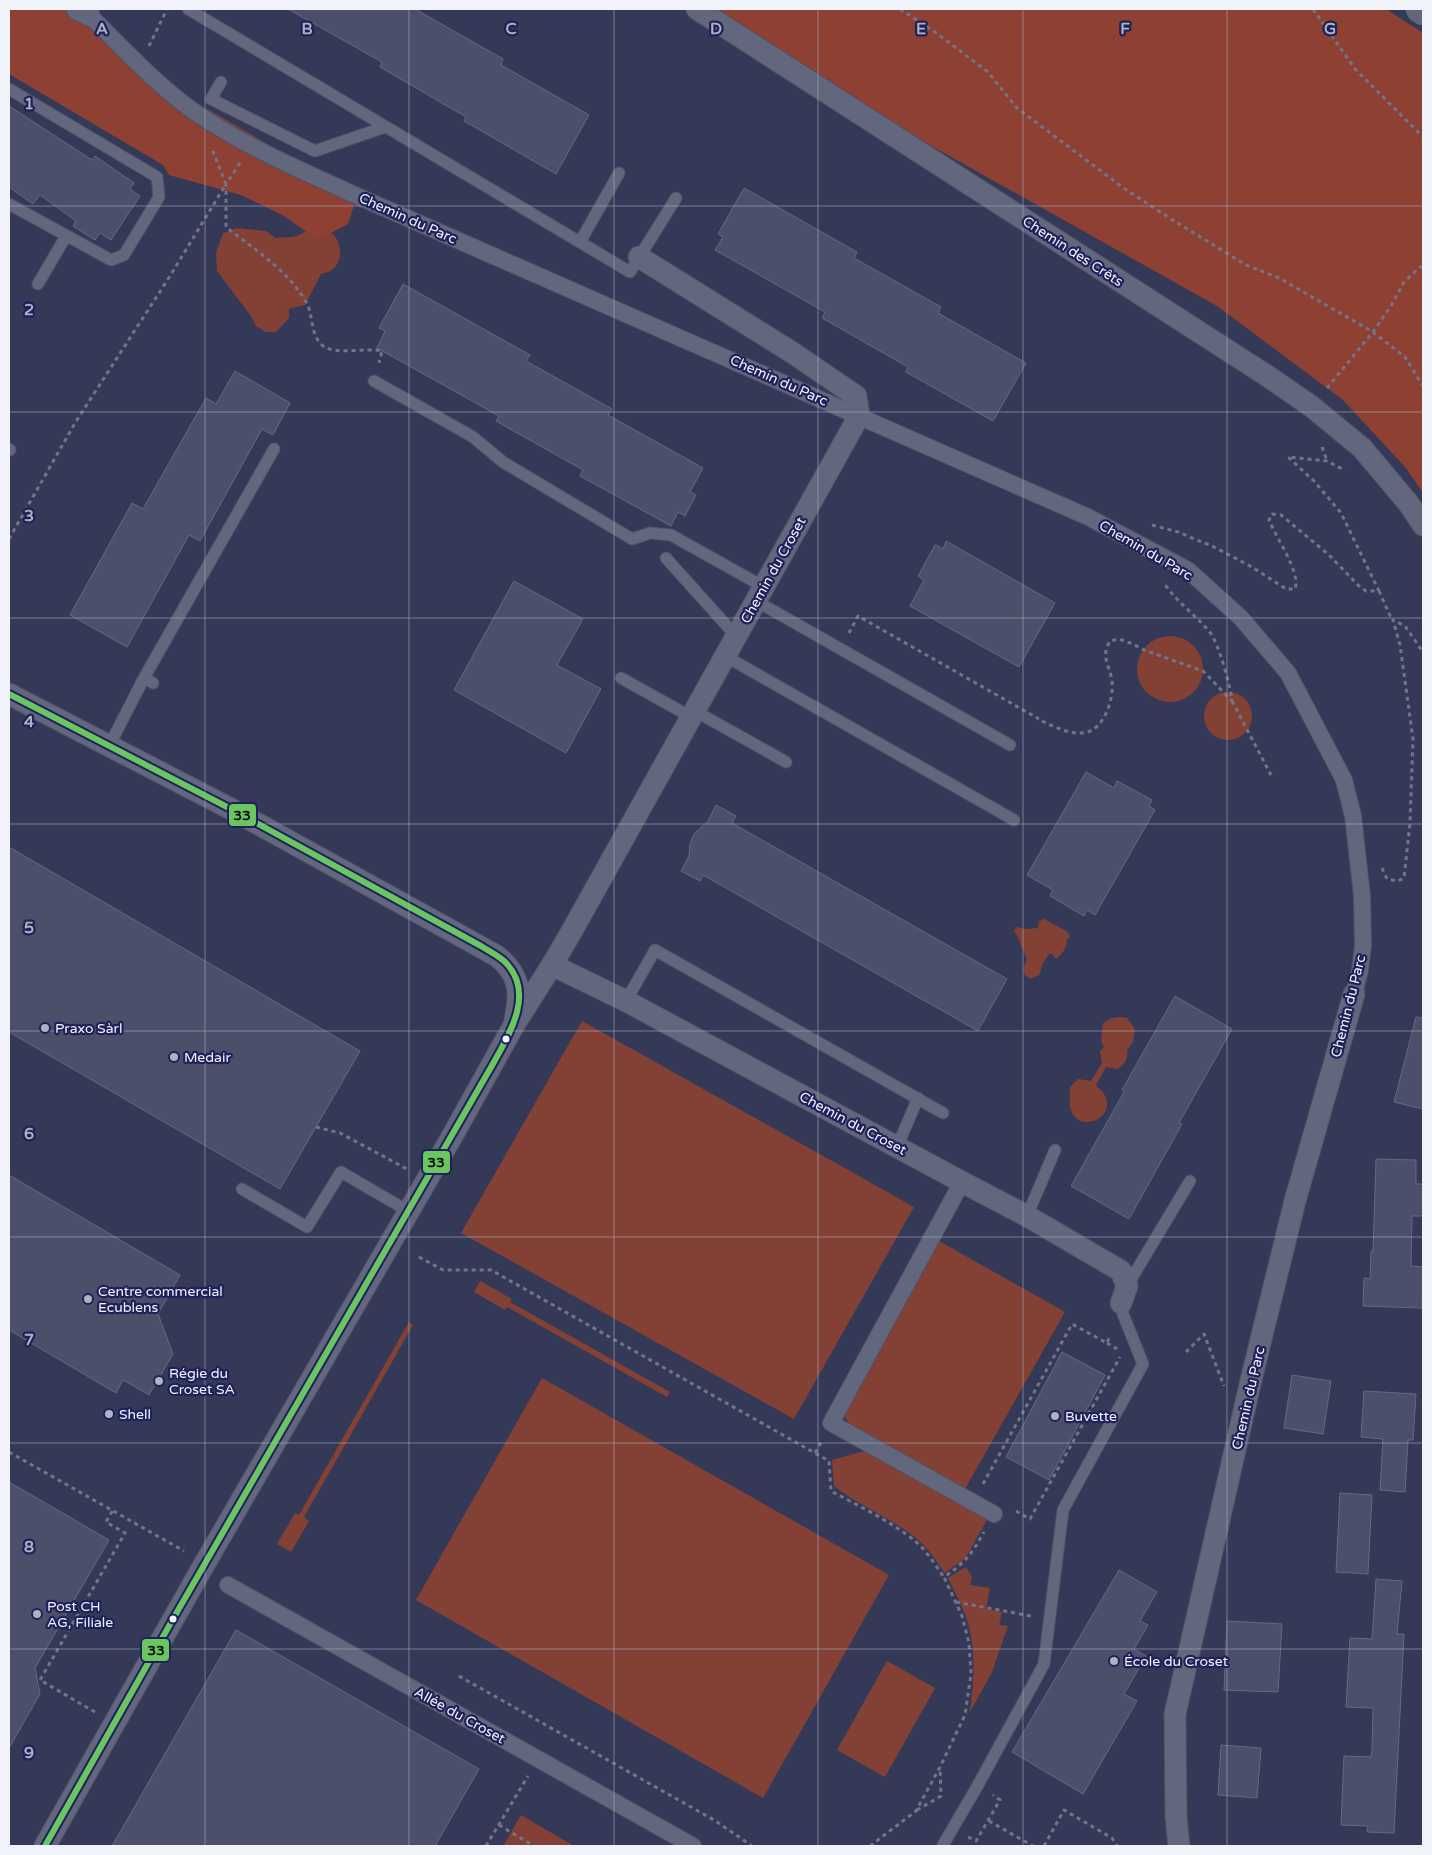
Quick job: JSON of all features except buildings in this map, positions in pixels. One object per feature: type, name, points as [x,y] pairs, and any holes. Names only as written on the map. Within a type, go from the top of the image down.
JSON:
[{"type":"street","name":"Chemin des Crêts","points":[[697,9],[1266,375],[1311,406],[1362,448],[1409,504],[1423,525]]},
{"type":"street","name":"Chemin du Parc","points":[[84,12],[198,114],[251,147],[357,196],[1088,517],[1188,570],[1241,618],[1288,673],[1344,780],[1353,816],[1362,896],[1363,946],[1354,994],[1295,1201],[1251,1380],[1175,1714],[1176,1816],[1179,1846]]},
{"type":"street","points":[[640,257],[793,353],[856,396],[859,416]]},
{"type":"street","name":"Chemin du Croset","points":[[45,1846],[514,1025],[552,965],[859,416]]},
{"type":"street","points":[[9,694],[231,809],[497,956],[508,965],[515,975],[518,986],[519,1001],[514,1025]]},
{"type":"street","name":"Chemin du Croset","points":[[552,965],[626,1001],[1027,1216],[1121,1271],[1124,1294]]},
{"type":"street","points":[[962,1182],[832,1423],[994,1514]]},
{"type":"street","name":"Allée du Croset","points":[[228,1585],[693,1846]]},
{"type":"lane","points":[[188,9],[630,272],[676,198]]},
{"type":"lane","points":[[221,82],[211,99],[314,151],[385,126]]},
{"type":"lane","points":[[9,89],[157,177],[158,197],[124,255],[111,260],[9,204]]},
{"type":"lane","points":[[580,242],[619,173]]},
{"type":"lane","points":[[38,284],[66,236]]},
{"type":"lane","points":[[374,381],[472,437],[503,462],[632,539],[650,533],[671,535],[843,652],[1010,746]]},
{"type":"lane","points":[[109,746],[149,681],[274,449]]},
{"type":"lane","points":[[666,558],[736,636]]},
{"type":"lane","points":[[725,656],[1014,820]]},
{"type":"lane","points":[[621,678],[786,762]]},
{"type":"lane","points":[[626,1001],[655,950],[944,1113]]},
{"type":"lane","points":[[897,1147],[918,1098]]},
{"type":"lane","points":[[1027,1216],[1055,1150]]},
{"type":"lane","points":[[242,1189],[307,1227],[341,1172],[408,1211]]},
{"type":"lane","points":[[943,1845],[1044,1664],[1063,1510],[1143,1364],[1123,1314],[1124,1294],[1190,1181]]},
{"type":"path","points":[[141,65],[167,9]]},
{"type":"path","points":[[900,9],[935,32],[988,72],[1017,108],[1124,189],[1246,265],[1279,278],[1373,332],[1404,357],[1423,386]]},
{"type":"path","points":[[1313,9],[1355,70],[1423,137]]},
{"type":"path","points":[[198,114],[226,184],[226,227],[278,268],[294,284],[311,311],[311,326],[322,345],[335,351],[373,349],[382,351],[374,381]]},
{"type":"path","points":[[9,539],[75,423],[170,276],[226,184]]},
{"type":"path","points":[[1311,406],[1373,332],[1391,306],[1404,282],[1423,266]]},
{"type":"path","points":[[1362,448],[1351,462],[1340,468],[1327,461],[1288,457],[1314,481],[1341,513],[1392,620],[1400,645],[1413,740],[1410,823],[1404,878],[1398,881],[1387,879],[1379,862]]},
{"type":"path","points":[[1144,522],[1178,532],[1214,547],[1252,567],[1286,589],[1295,589],[1298,582],[1296,572],[1275,536],[1269,520],[1272,514],[1281,515],[1328,554],[1359,586],[1366,591],[1379,591]]},
{"type":"path","points":[[1152,551],[1159,576],[1172,596],[1210,632],[1220,653],[1232,701],[1271,775]]},
{"type":"path","points":[[846,639],[858,616],[1041,720],[1064,731],[1084,734],[1098,725],[1110,706],[1112,681],[1105,650],[1110,641],[1118,639],[1203,671],[1232,701]]},
{"type":"path","points":[[1392,620],[1405,626],[1423,652]]},
{"type":"path","points":[[316,1127],[340,1133],[427,1180]]},
{"type":"path","points":[[419,1257],[443,1270],[491,1270],[829,1460],[831,1491],[873,1514],[915,1541],[931,1558],[944,1577],[956,1602],[969,1642],[971,1674],[966,1715],[916,1811]]},
{"type":"path","points":[[973,1502],[1072,1324],[1100,1340]]},
{"type":"path","points":[[1186,1352],[1204,1334],[1226,1392]]},
{"type":"path","points":[[1015,1511],[1030,1519],[1122,1353],[1107,1343]]},
{"type":"path","points":[[9,1452],[187,1552]]},
{"type":"path","points":[[96,1713],[40,1680],[126,1533],[106,1522],[113,1510]]},
{"type":"path","points":[[944,1577],[962,1565],[971,1556],[994,1514]]},
{"type":"path","points":[[956,1602],[1032,1616]]},
{"type":"path","points":[[459,1676],[714,1820],[752,1846]]},
{"type":"path","points":[[550,1738],[554,1730]]},
{"type":"path","points":[[486,1846],[539,1760]]},
{"type":"path","points":[[870,1846],[916,1811],[941,1796],[940,1767]]},
{"type":"path","points":[[1044,1846],[1064,1810],[1112,1838],[1117,1846]]},
{"type":"path","points":[[989,1821],[1032,1846]]},
{"type":"path","points":[[498,1825],[534,1846]]},
{"type":"shaded area","points":[[9,9],[77,9],[154,78],[357,196],[348,224],[318,240],[284,216],[241,195],[169,175],[163,165],[9,74]]},
{"type":"shaded area","points":[[715,9],[1386,9],[1423,33],[1423,493],[1406,468],[1343,400],[1217,306],[869,111]]},
{"type":"shaded area","points":[[237,228],[266,231],[275,238],[296,236],[310,229],[320,228],[330,231],[338,241],[340,253],[336,265],[331,271],[321,274],[305,305],[289,309],[289,318],[276,332],[266,332],[256,326],[251,316],[217,271],[216,253],[223,233]]},
{"type":"shaded area","points":[[1170,636],[1183,639],[1193,646],[1200,656],[1203,669],[1200,682],[1193,692],[1183,699],[1170,702],[1157,699],[1147,692],[1140,682],[1137,669],[1140,656],[1147,646],[1157,639]]},
{"type":"shaded area","points":[[1223,692],[1233,692],[1245,699],[1252,711],[1252,721],[1245,733],[1233,740],[1223,740],[1215,736],[1208,729],[1204,721],[1204,711],[1208,703],[1215,696]]},
{"type":"shaded area","points":[[1044,919],[1068,932],[1070,937],[1067,939],[1066,947],[1060,955],[1056,959],[1052,954],[1049,954],[1043,963],[1039,975],[1030,979],[1025,975],[1023,969],[1027,960],[1014,931],[1016,927],[1026,929],[1038,928],[1039,921]]},
{"type":"shaded area","points":[[1112,1018],[1127,1018],[1135,1029],[1133,1042],[1127,1050],[1124,1063],[1117,1069],[1106,1067],[1096,1085],[1104,1094],[1107,1103],[1106,1110],[1095,1121],[1080,1121],[1074,1115],[1070,1106],[1070,1087],[1078,1079],[1091,1081],[1102,1063],[1100,1051],[1104,1047],[1101,1041],[1103,1023]]},
{"type":"shaded area","points":[[582,1021],[914,1207],[794,1419],[461,1233]]},
{"type":"shaded area","points":[[939,1241],[1065,1312],[965,1489],[849,1424],[844,1415]]},
{"type":"shaded area","points":[[480,1281],[512,1299],[510,1302],[670,1392],[667,1397],[507,1307],[505,1310],[474,1292]]},
{"type":"shaded area","points":[[409,1322],[413,1325],[304,1517],[309,1521],[291,1552],[277,1544],[295,1513],[299,1515]]},
{"type":"shaded area","points":[[542,1378],[889,1575],[763,1798],[416,1600]]},
{"type":"shaded area","points":[[868,1450],[988,1518],[966,1557],[959,1564],[945,1573],[926,1547],[908,1532],[834,1486],[832,1460]]},
{"type":"shaded area","points":[[966,1567],[972,1577],[970,1585],[990,1588],[986,1609],[1002,1612],[999,1625],[1008,1626],[992,1672],[970,1712],[974,1662],[973,1650],[965,1614],[948,1578]]},
{"type":"shaded area","points":[[887,1661],[935,1688],[885,1777],[837,1750]]},
{"type":"shaded area","points":[[521,1815],[574,1846],[503,1846]]},
{"type":"transit line","name":"33","points":[[9,694],[231,809],[481,946],[507,964],[515,976],[519,988],[517,1013],[507,1039],[173,1619],[45,1846]]},
{"type":"place","name":"Praxo Sàrl","points":[[45,1028]]},
{"type":"place","name":"Medair","points":[[174,1057]]},
{"type":"place","name":"Centre commercial Ecublens","points":[[88,1299]]},
{"type":"place","name":"Régie du Croset SA","points":[[159,1381]]},
{"type":"place","name":"Shell","points":[[109,1414]]},
{"type":"place","name":"Buvette","points":[[1055,1416]]},
{"type":"place","name":"Post CH AG, Filiale","points":[[37,1614]]},
{"type":"place","name":"École du Croset","points":[[1114,1661]]}]
